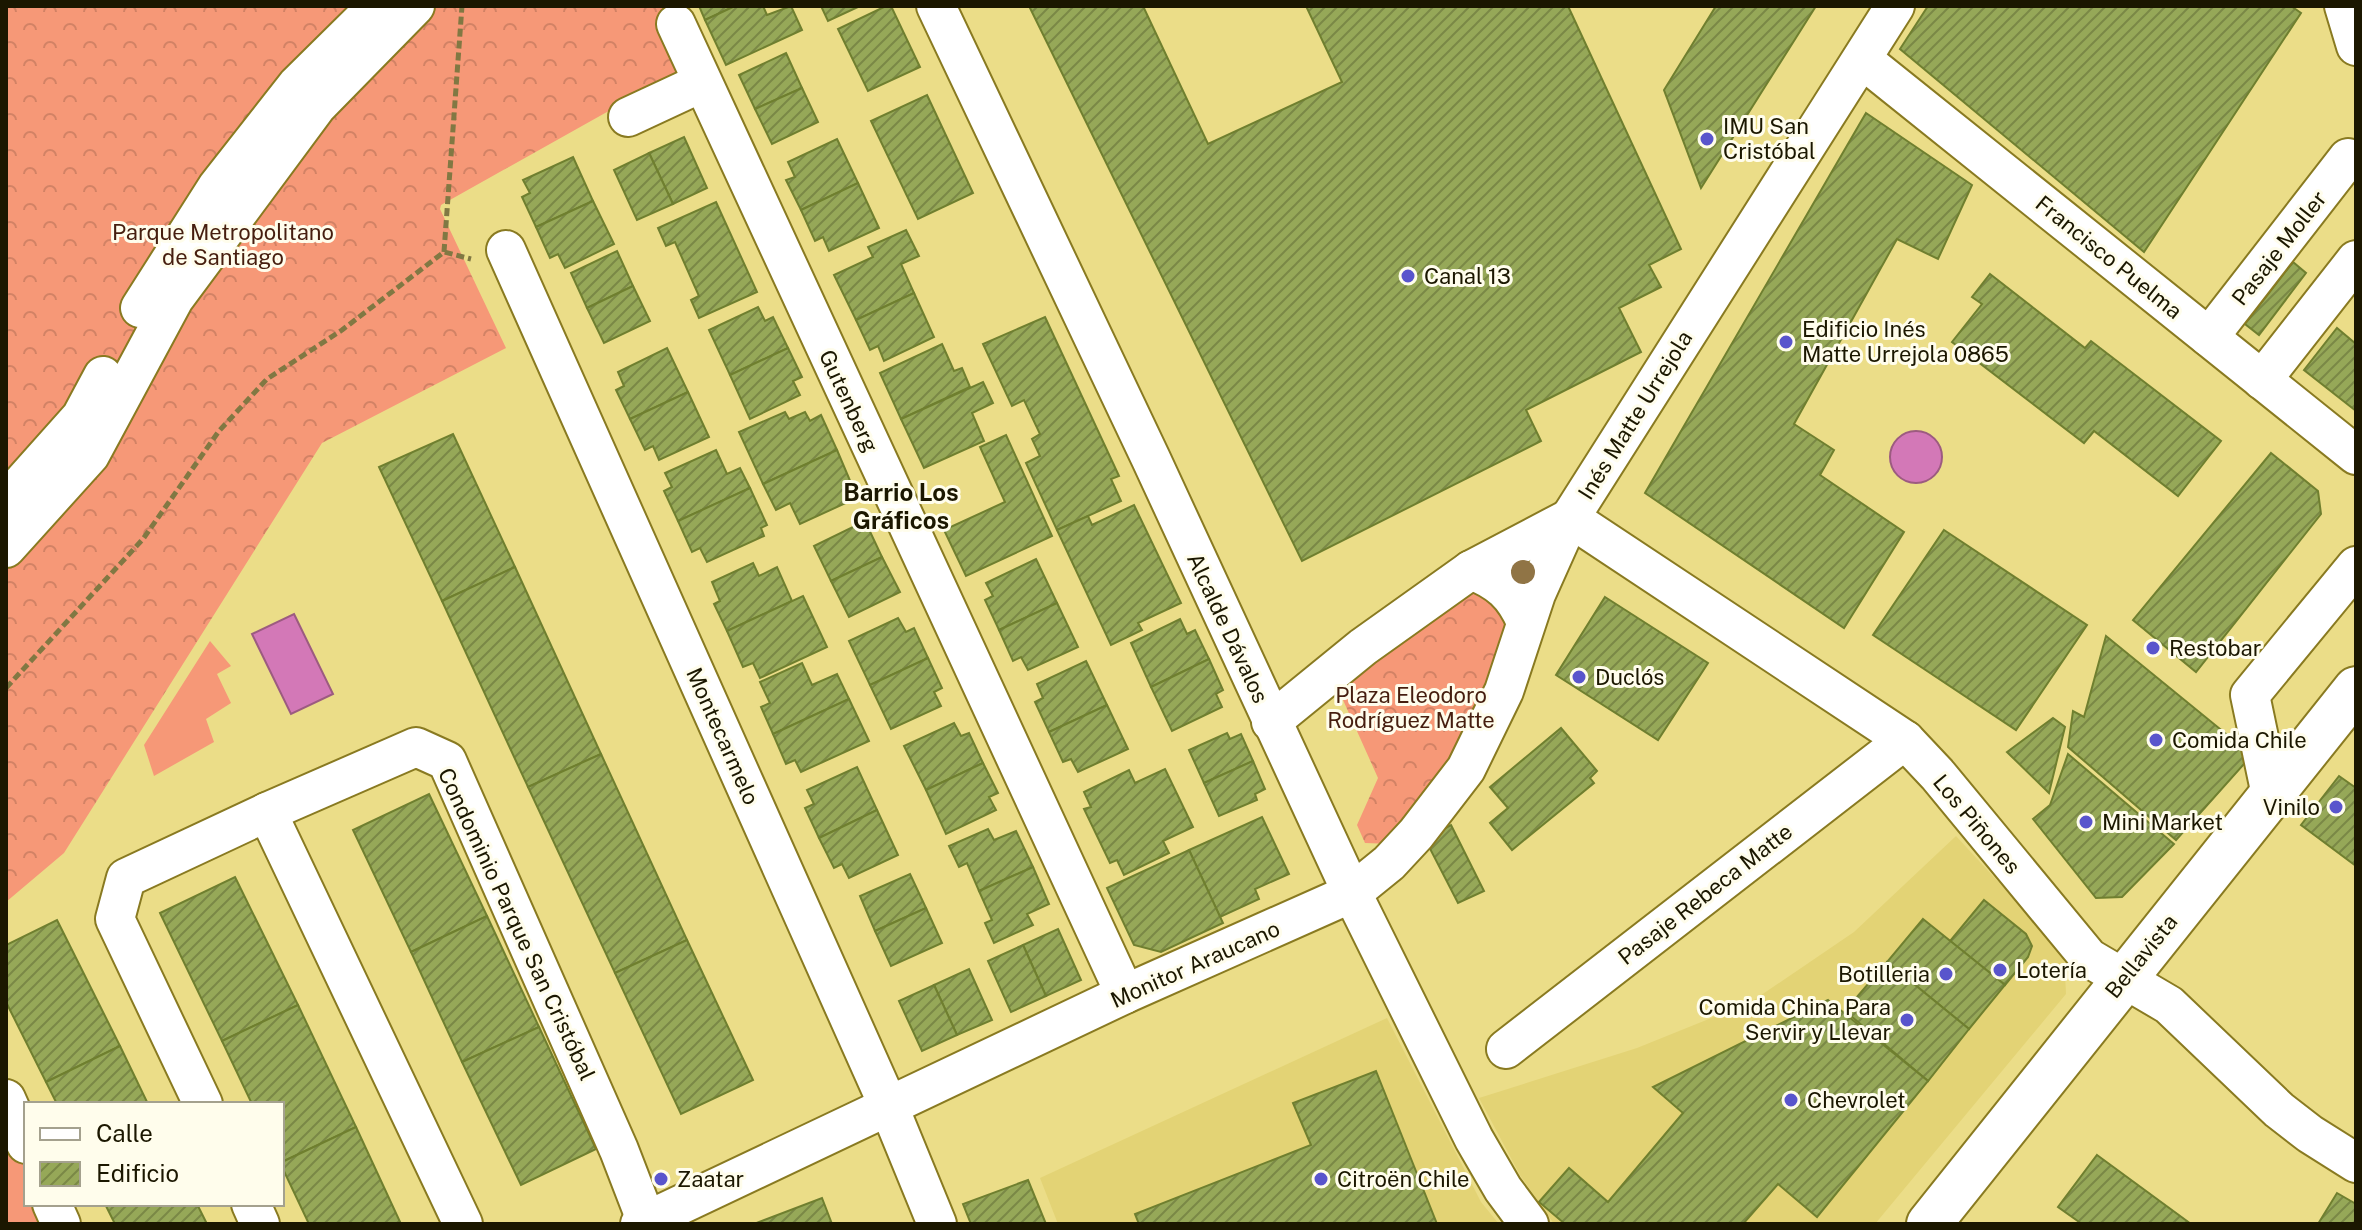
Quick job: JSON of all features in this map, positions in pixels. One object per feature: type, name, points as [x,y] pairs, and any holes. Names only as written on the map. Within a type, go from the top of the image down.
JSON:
[{"type":"main road","name":"Bellavista","points":[[1929,1224],[2123,978],[2353,696]]},
{"type":"street","points":[[6,501],[81,417],[145,298],[217,187],[297,85],[377,6]]},
{"type":"street","points":[[6,548],[90,455],[174,299],[317,106],[415,6]]},
{"type":"street","name":"Inés Matte Urrejola","points":[[1271,722],[1363,647],[1471,570],[1570,518],[1895,6]]},
{"type":"street","points":[[2344,6],[2356,46]]},
{"type":"street","name":"Alcalde Dávalos","points":[[944,11],[1352,893],[1474,1139],[1503,1189],[1529,1224]]},
{"type":"street","name":"Gutenberg","points":[[676,24],[1125,994]]},
{"type":"street","name":"Francisco Puelma","points":[[1862,59],[2356,455]]},
{"type":"street","points":[[628,117],[701,83]]},
{"type":"street","name":"Pasaje Moller","points":[[2209,337],[2348,158]]},
{"type":"street","points":[[2262,380],[2356,260]]},
{"type":"street","name":"Montecarmelo","points":[[493,261],[889,1107],[937,1224]]},
{"type":"street","name":"Monitor Araucano","points":[[643,1222],[1125,994],[1352,893],[1389,863],[1416,834],[1466,769],[1504,691],[1546,566],[1570,518]]},
{"type":"street","name":"Los Piñones","points":[[1570,518],[1905,740],[1937,774],[2089,958],[2169,1005],[2279,1110],[2356,1163]]},
{"type":"street","points":[[2271,795],[2250,695],[2356,566]]},
{"type":"street","points":[[1471,570],[1491,577],[1507,590],[1526,622]]},
{"type":"street","name":"Pasaje Rebeca Matte","points":[[1506,1049],[1905,740]]},
{"type":"street","name":"Condominio Parque San Cristóbal","points":[[202,1102],[115,919],[126,878],[416,747],[447,761],[619,1150],[643,1222]]},
{"type":"street","points":[[267,812],[463,1224]]},
{"type":"street","points":[[6,1099],[24,1140]]},
{"type":"path","points":[[6,688],[143,539],[219,431],[267,379],[342,330],[444,252],[462,6]]},
{"type":"path","points":[[444,252],[493,261]]},
{"type":"shaded area","points":[[1916,431],[1934,439],[1942,457],[1934,475],[1916,483],[1898,475],[1890,457],[1898,439]]},
{"type":"shaded area","points":[[294,614],[333,694],[291,714],[252,634]]},
{"type":"shaded area","points":[[1956,836],[2064,953],[2066,994],[1875,1224],[1554,1224],[1520,1175],[1479,1098],[1637,1048],[1751,1002],[1854,932]]},
{"type":"shaded area","points":[[1387,1018],[1481,1202],[1499,1224],[1058,1224],[1040,1178]]},
{"type":"green space","name":"Parque Metropolitano de Santiago","points":[[6,6],[673,6],[680,71],[441,205],[440,209],[506,348],[322,443],[64,853],[6,902]]},
{"type":"green space","name":"Plaza Eleodoro Rodríguez Matte","points":[[1462,586],[1511,608],[1491,683],[1441,781],[1392,844],[1365,843],[1357,825],[1378,778],[1339,691]]},
{"type":"green space","points":[[210,641],[231,666],[217,674],[231,703],[206,719],[214,742],[154,776],[144,745]]},
{"type":"green space","points":[[6,1113],[24,1155],[24,1206],[46,1206],[54,1224],[6,1224]]},
{"type":"building","points":[[699,6],[735,6],[705,20]]},
{"type":"building","points":[[735,6],[763,6],[767,15],[791,6],[802,30],[726,65],[705,20]]},
{"type":"building","points":[[821,6],[860,6],[828,21]]},
{"type":"building","points":[[891,6],[920,67],[868,91],[838,29]]},
{"type":"building","name":"Canal 13","points":[[1029,6],[1143,6],[1208,144],[1342,82],[1306,6],[1568,6],[1681,249],[1649,265],[1661,287],[1619,308],[1641,352],[1526,410],[1541,441],[1302,561]]},
{"type":"building","name":"IMU San Cristóbal","points":[[1716,6],[1816,6],[1701,188],[1664,90]]},
{"type":"building","points":[[1928,6],[2291,6],[2301,13],[2144,252],[1900,49]]},
{"type":"building","points":[[786,53],[802,88],[755,109],[739,75]]},
{"type":"building","points":[[802,88],[818,122],[772,144],[755,109]]},
{"type":"building","points":[[927,95],[973,193],[918,219],[871,121]]},
{"type":"building","name":"Edificio Inés Matte Urrejola 0865","points":[[1866,113],[1972,185],[1938,259],[1897,239],[1794,424],[1834,450],[1820,475],[1904,532],[1844,628],[1645,493]]},
{"type":"building","points":[[684,137],[707,188],[673,204],[649,153]]},
{"type":"building","points":[[837,139],[858,183],[801,210],[786,180],[795,177],[788,162]]},
{"type":"building","points":[[649,153],[673,204],[637,220],[614,170]]},
{"type":"building","points":[[573,157],[593,201],[536,227],[522,197],[530,193],[523,180]]},
{"type":"building","points":[[858,183],[879,228],[829,251],[823,237],[815,241],[801,210]]},
{"type":"building","points":[[593,201],[614,244],[565,268],[558,254],[550,258],[536,227]]},
{"type":"building","points":[[716,202],[757,292],[699,318],[691,300],[699,296],[675,242],[666,246],[658,228]]},
{"type":"building","points":[[906,230],[919,256],[901,264],[914,293],[856,320],[834,275],[873,257],[868,247]]},
{"type":"building","points":[[617,251],[633,286],[587,308],[571,273]]},
{"type":"building","points":[[2293,262],[2306,273],[2259,335],[2245,324]]},
{"type":"building","points":[[1990,274],[2085,348],[2091,341],[2221,441],[2178,496],[2094,431],[2084,443],[1952,342],[1982,304],[1972,297]]},
{"type":"building","points":[[633,286],[650,321],[604,343],[587,308]]},
{"type":"building","points":[[914,293],[934,337],[884,361],[878,346],[870,350],[856,320]]},
{"type":"building","points":[[758,307],[765,321],[773,317],[788,348],[730,375],[709,330]]},
{"type":"building","points":[[1045,317],[1119,476],[1111,479],[1121,501],[1057,530],[1026,463],[1040,456],[1032,439],[1040,434],[1024,400],[1012,406],[983,344]]},
{"type":"building","points":[[2337,328],[2356,344],[2356,411],[2304,370]]},
{"type":"building","points":[[942,344],[954,371],[962,368],[970,387],[901,419],[880,373]]},
{"type":"building","points":[[667,348],[688,392],[630,419],[616,390],[624,386],[618,372]]},
{"type":"building","points":[[788,348],[802,377],[793,381],[800,395],[750,419],[730,375]]},
{"type":"building","points":[[983,382],[993,403],[972,413],[984,441],[924,468],[901,419]]},
{"type":"building","points":[[688,392],[709,437],[659,460],[653,446],[645,450],[630,419]]},
{"type":"building","points":[[785,412],[789,419],[805,412],[810,421],[821,415],[837,450],[763,484],[739,432]]},
{"type":"building","points":[[453,434],[515,567],[442,601],[379,467]]},
{"type":"building","points":[[1006,435],[1052,536],[966,576],[944,530],[1005,502],[980,447]]},
{"type":"building","points":[[716,450],[727,474],[740,468],[750,488],[678,521],[664,491],[672,487],[665,473]]},
{"type":"building","points":[[837,450],[851,483],[843,486],[850,501],[800,524],[790,503],[776,510],[763,484]]},
{"type":"building","points":[[2271,453],[2318,491],[2321,514],[2196,672],[2133,620]]},
{"type":"building","points":[[750,488],[767,525],[761,528],[764,536],[707,562],[700,548],[692,552],[678,521]]},
{"type":"building","points":[[1134,505],[1181,603],[1138,623],[1142,630],[1111,645],[1057,530],[1088,516],[1092,525]]},
{"type":"building","points":[[865,521],[882,557],[831,581],[814,546]]},
{"type":"building","points":[[1944,530],[2087,625],[2016,730],[1873,635]]},
{"type":"building","points":[[882,557],[900,592],[849,617],[831,581]]},
{"type":"building","points":[[1036,559],[1057,603],[999,630],[985,600],[993,596],[986,583]]},
{"type":"building","points":[[753,563],[759,576],[777,567],[792,601],[727,631],[714,604],[720,601],[712,582]]},
{"type":"building","points":[[515,567],[601,754],[528,787],[442,601]]},
{"type":"building","points":[[803,596],[827,647],[760,678],[753,663],[743,667],[727,631]]},
{"type":"building","points":[[1605,597],[1708,663],[1658,740],[1556,675]]},
{"type":"building","points":[[1057,603],[1078,647],[1028,670],[1021,657],[1013,661],[999,630]]},
{"type":"building","points":[[898,618],[906,632],[914,628],[928,658],[870,685],[849,641]]},
{"type":"building","points":[[1180,619],[1187,634],[1195,630],[1209,659],[1151,687],[1131,643]]},
{"type":"building","points":[[2106,636],[2252,755],[2176,840],[2068,747],[2073,711],[2084,717]]},
{"type":"building","points":[[928,658],[942,688],[934,692],[941,706],[891,729],[870,685]]},
{"type":"building","points":[[1209,659],[1223,690],[1216,694],[1222,707],[1172,731],[1151,687]]},
{"type":"building","points":[[1086,661],[1107,705],[1049,732],[1035,702],[1043,698],[1037,684]]},
{"type":"building","points":[[802,663],[812,685],[837,674],[849,699],[773,734],[761,707],[770,703],[760,682]]},
{"type":"building","points":[[849,699],[869,741],[801,772],[795,760],[786,764],[773,734]]},
{"type":"building","points":[[1107,705],[1128,749],[1078,772],[1071,759],[1063,762],[1049,732]]},
{"type":"building","points":[[2053,718],[2065,727],[2049,793],[2007,752]]},
{"type":"building","points":[[954,723],[961,736],[969,733],[983,763],[926,790],[904,746]]},
{"type":"building","points":[[1561,728],[1597,771],[1590,778],[1594,783],[1512,850],[1490,823],[1508,808],[1490,787]]},
{"type":"building","points":[[1227,733],[1230,739],[1241,734],[1253,761],[1204,783],[1189,750]]},
{"type":"building","points":[[601,754],[687,940],[615,973],[528,787]]},
{"type":"building","points":[[2068,754],[2174,844],[2122,897],[2096,898],[2033,819],[2050,805]]},
{"type":"building","points":[[1253,761],[1265,789],[1255,794],[1257,800],[1219,816],[1204,783]]},
{"type":"building","points":[[983,763],[998,793],[989,797],[996,810],[946,834],[926,790]]},
{"type":"building","points":[[857,767],[877,810],[819,838],[805,808],[814,804],[807,790]]},
{"type":"building","points":[[1165,769],[1193,827],[1163,841],[1169,853],[1124,875],[1117,860],[1110,863],[1084,809],[1091,807],[1084,792],[1129,770],[1135,783]]},
{"type":"building","name":"Vinilo","points":[[2339,776],[2356,788],[2356,866],[2301,825]]},
{"type":"building","points":[[429,794],[487,916],[411,952],[353,830]]},
{"type":"building","points":[[877,810],[898,855],[849,878],[842,864],[834,868],[819,838]]},
{"type":"building","points":[[1262,817],[1289,874],[1255,889],[1259,899],[1220,917],[1189,850]]},
{"type":"building","points":[[1451,825],[1484,891],[1458,903],[1425,839]]},
{"type":"building","points":[[988,829],[994,840],[1016,831],[1033,867],[979,891],[967,863],[959,867],[949,846]]},
{"type":"building","points":[[1189,850],[1223,923],[1161,952],[1134,945],[1107,888]]},
{"type":"building","points":[[1033,867],[1049,904],[1027,914],[1033,925],[994,943],[985,923],[992,920],[979,891]]},
{"type":"building","points":[[910,874],[926,908],[875,931],[860,896]]},
{"type":"building","points":[[235,877],[298,1005],[222,1041],[160,913]]},
{"type":"building","points":[[1984,900],[2026,934],[2032,946],[2028,957],[2005,985],[1950,941]]},
{"type":"building","points":[[926,908],[942,943],[891,966],[875,931]]},
{"type":"building","points":[[487,916],[539,1027],[462,1062],[411,952]]},
{"type":"building","name":"Botilleria","points":[[1923,919],[2005,985],[1969,1029],[1887,962]]},
{"type":"building","points":[[57,920],[120,1046],[46,1082],[6,1002],[6,945]]},
{"type":"building","points":[[1058,929],[1081,980],[1046,996],[1023,945]]},
{"type":"building","points":[[687,940],[753,1080],[681,1114],[615,973]]},
{"type":"building","points":[[1023,945],[1046,996],[1011,1012],[988,961]]},
{"type":"building","name":"Comida China Para Servir y Llevar","points":[[1887,962],[1969,1029],[1928,1081],[1845,1011]]},
{"type":"building","points":[[969,969],[992,1020],[957,1035],[934,985]]},
{"type":"building","points":[[934,985],[957,1035],[922,1051],[899,1001]]},
{"type":"building","name":"Chevrolet","points":[[1828,1000],[1928,1081],[1817,1217],[1778,1184],[1743,1224],[1565,1224],[1539,1202],[1569,1168],[1608,1202],[1683,1113],[1653,1087]]},
{"type":"building","points":[[298,1005],[356,1127],[284,1161],[284,1102],[251,1102],[222,1041]]},
{"type":"building","points":[[539,1027],[596,1149],[521,1185],[462,1062]]},
{"type":"building","points":[[120,1046],[147,1102],[56,1102],[46,1082]]},
{"type":"building","name":"Citroën Chile","points":[[1376,1071],[1437,1224],[1139,1224],[1135,1214],[1311,1145],[1293,1103]]},
{"type":"building","points":[[356,1127],[401,1224],[309,1224],[284,1171],[284,1161]]},
{"type":"building","points":[[2097,1155],[2191,1224],[2082,1224],[2058,1207]]},
{"type":"building","points":[[1028,1180],[1046,1224],[971,1224],[963,1204]]},
{"type":"building","points":[[2337,1193],[2356,1204],[2356,1224],[2318,1224]]},
{"type":"building","points":[[822,1198],[832,1224],[754,1224]]},
{"type":"building","points":[[106,1206],[198,1206],[207,1224],[115,1224]]},
{"type":"place","name":"IMU San Cristóbal","points":[[1707,139]]},
{"type":"place","name":"Canal 13","points":[[1408,276]]},
{"type":"place","name":"Edificio Inés Matte Urrejola 0865","points":[[1786,342]]},
{"type":"place","name":"Restobar","points":[[2153,648]]},
{"type":"place","name":"Duclós","points":[[1579,677]]},
{"type":"place","name":"Comida Chile","points":[[2156,740]]},
{"type":"place","name":"Vinilo","points":[[2336,807]]},
{"type":"place","name":"Mini Market","points":[[2086,822]]},
{"type":"place","name":"Lotería","points":[[2000,970]]},
{"type":"place","name":"Botilleria","points":[[1946,974]]},
{"type":"place","name":"Comida China Para Servir y Llevar","points":[[1907,1020]]},
{"type":"place","name":"Chevrolet","points":[[1791,1100]]},
{"type":"place","name":"Zaatar","points":[[661,1179]]},
{"type":"place","name":"Citroën Chile","points":[[1321,1179]]},
{"type":"district","name":"Barrio Los Gráficos","points":[[901,507]]}]
